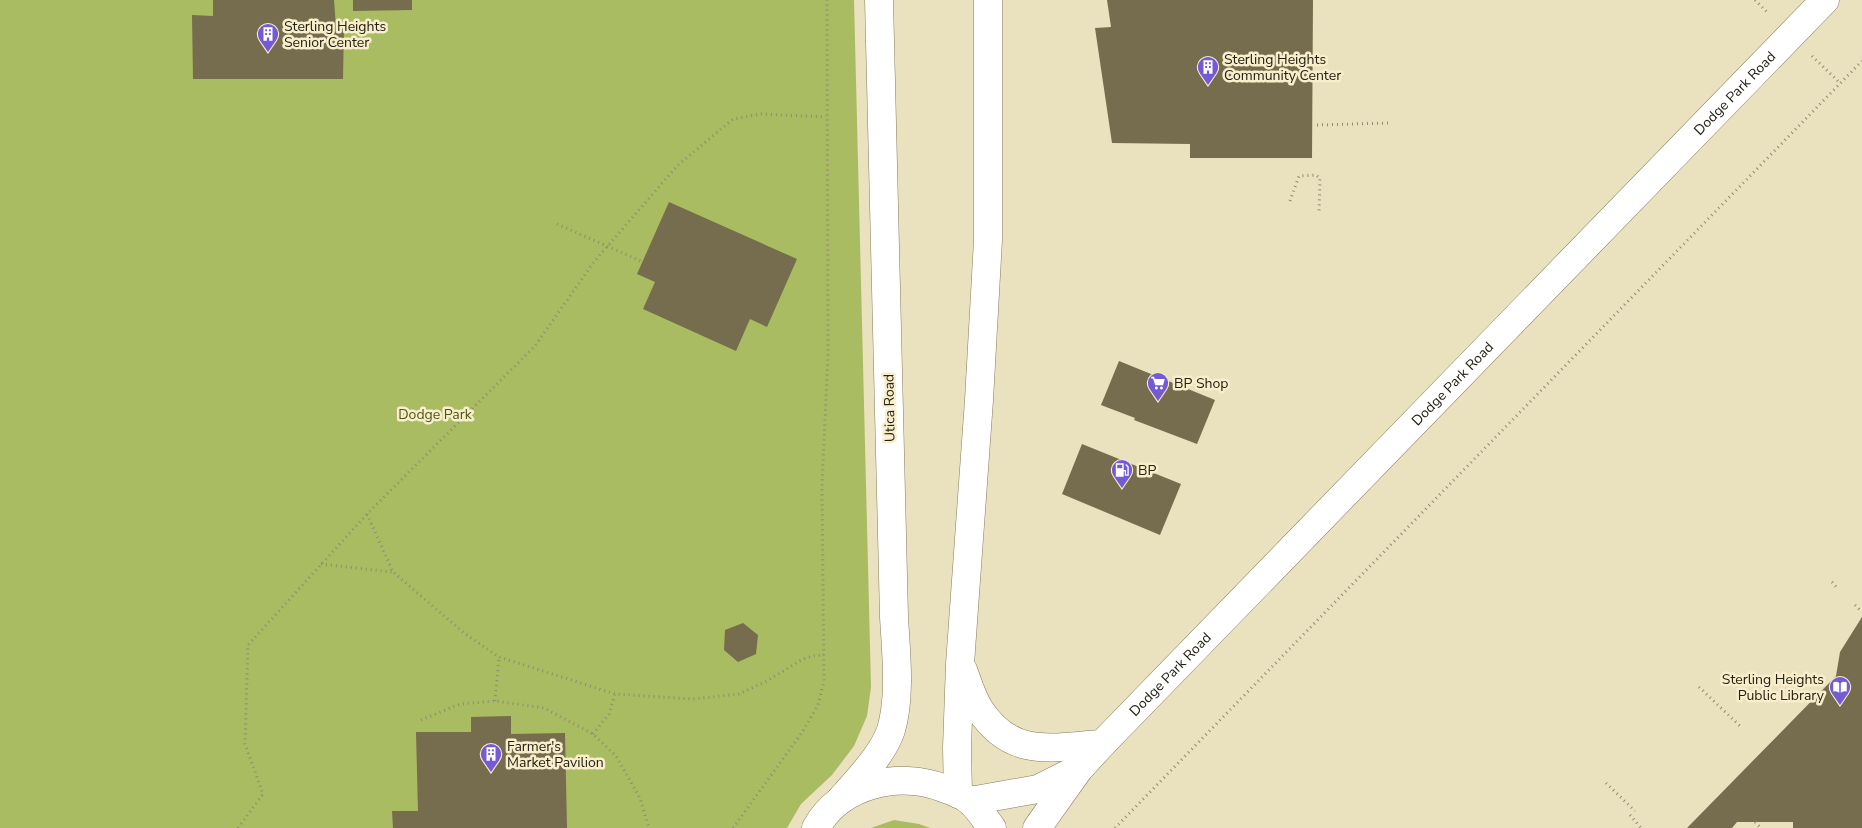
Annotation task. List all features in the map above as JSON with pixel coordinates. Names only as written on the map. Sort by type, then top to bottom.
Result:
[{"type":"street","name":"Utica Road","points":[[816,828],[820,821],[870,767],[891,730],[897,678],[879,0]]},
{"type":"street","points":[[964,797],[956,748],[988,240],[988,0]]},
{"type":"street","name":"Dodge Park Road","points":[[1037,828],[1079,768],[1825,0]]},
{"type":"street","points":[[960,664],[979,709],[999,733],[1020,744],[1039,747],[1102,744]]},
{"type":"street","name":"Dodge Park Road","points":[[964,797],[1038,789],[1079,768]]},
{"type":"street","points":[[841,799],[868,785],[897,779],[927,782],[964,797],[992,828]]},
{"type":"path","points":[[733,828],[803,731],[818,705],[824,682],[822,486],[828,354],[826,117],[829,48],[828,0]]},
{"type":"path","points":[[1755,0],[1769,14]]},
{"type":"path","points":[[1810,54],[1840,84]]},
{"type":"path","points":[[1115,828],[1862,61]]},
{"type":"path","points":[[238,828],[263,794],[245,744],[248,645],[367,514],[536,346],[593,263],[677,166],[732,118],[761,114],[826,117]]},
{"type":"path","points":[[1317,125],[1388,123]]},
{"type":"path","points":[[1290,202],[1299,176],[1316,175],[1320,178],[1322,184],[1319,214]]},
{"type":"path","points":[[557,224],[643,262]]},
{"type":"path","points":[[367,514],[392,572],[464,633],[499,656],[616,694],[693,700],[739,694],[767,681],[801,660],[812,656],[824,655]]},
{"type":"path","points":[[321,564],[392,572]]},
{"type":"path","points":[[1832,582],[1838,589]]},
{"type":"path","points":[[1855,605],[1862,612]]},
{"type":"path","points":[[495,701],[499,656]]},
{"type":"path","points":[[1699,688],[1740,726]]},
{"type":"path","points":[[594,734],[609,714],[616,694]]},
{"type":"path","points":[[421,720],[460,704],[495,701],[544,708],[594,734],[616,756],[640,798],[649,828]]},
{"type":"path","points":[[1606,783],[1634,811]]},
{"type":"path","points":[[1630,815],[1641,828]]},
{"type":"path","points":[[1755,822],[1761,828]]},
{"type":"green space","name":"Dodge Park","points":[[0,0],[854,0],[871,687],[867,716],[854,746],[832,775],[801,804],[787,828],[0,828]]},
{"type":"green space","points":[[894,820],[919,824],[930,828],[871,828]]},
{"type":"building","name":"Sterling Heights Senior Center","points":[[213,0],[334,0],[336,27],[344,27],[343,79],[193,79],[192,15],[213,16]]},
{"type":"building","points":[[353,0],[412,0],[412,10],[353,11]]},
{"type":"building","name":"Sterling Heights Community Center","points":[[1107,0],[1313,0],[1312,158],[1190,158],[1190,144],[1112,143],[1095,28],[1111,27]]},
{"type":"building","points":[[669,202],[797,259],[767,327],[750,319],[736,351],[643,309],[655,282],[637,274]]},
{"type":"building","name":"BP Shop","points":[[1119,361],[1215,400],[1197,444],[1101,405]]},
{"type":"building","points":[[1082,444],[1181,484],[1160,535],[1062,494]]},
{"type":"building","points":[[1862,617],[1862,828],[1793,828],[1793,822],[1737,822],[1732,828],[1687,828],[1836,676],[1840,652]]},
{"type":"building","points":[[743,623],[758,635],[756,654],[738,662],[724,650],[725,630]]},
{"type":"building","name":"Farmer's Market Pavilion","points":[[511,716],[511,734],[565,733],[567,828],[393,828],[392,811],[418,811],[416,732],[471,732],[471,717]]},
{"type":"place","name":"Sterling Heights Senior Center","points":[[268,53]]},
{"type":"place","name":"Sterling Heights Community Center","points":[[1208,86]]},
{"type":"place","name":"BP Shop","points":[[1158,402]]},
{"type":"place","name":"BP","points":[[1122,489]]},
{"type":"place","name":"Sterling Heights Public Library","points":[[1840,706]]},
{"type":"place","name":"Farmer's Market Pavilion","points":[[491,773]]}]
